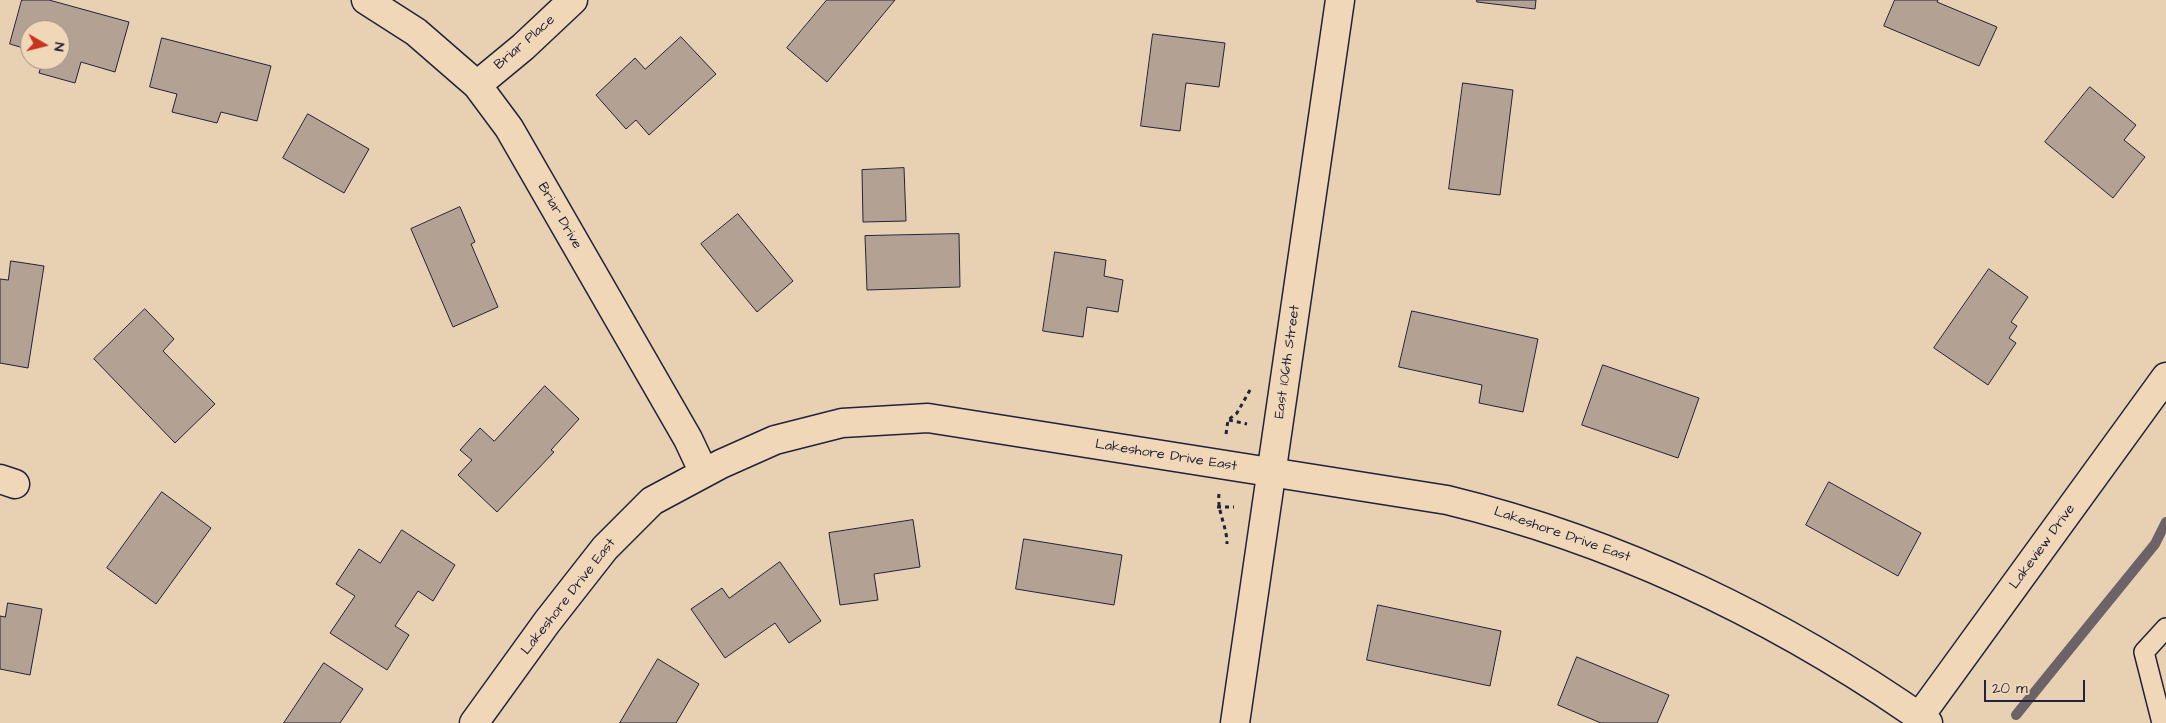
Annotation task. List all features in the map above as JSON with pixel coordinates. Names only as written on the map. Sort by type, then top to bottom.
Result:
[{"type":"street","name":"Briar Drive","points":[[366,0],[416,32],[476,85],[509,128],[688,439],[704,473]]},
{"type":"street","name":"Briar Place","points":[[476,85],[523,47],[573,0]]},
{"type":"street","name":"East 106th Street","points":[[1235,723],[1340,0]]},
{"type":"street","name":"Lakeview Drive","points":[[1924,720],[2166,377]]},
{"type":"street","name":"Lakeshore Drive East","points":[[474,723],[547,622],[605,548],[652,501],[704,473],[775,440],[842,423],[928,418],[1447,500],[1504,514],[1610,550],[1692,586],[1798,641],[1924,720]]},
{"type":"lane","points":[[2162,723],[2144,652],[2166,628]]},
{"type":"building","points":[[22,0],[49,0],[129,22],[115,72],[81,62],[75,83],[39,73],[40,70],[70,70],[70,20],[20,20],[20,47],[10,44]]},
{"type":"building","points":[[827,0],[895,0],[827,82],[787,48]]},
{"type":"building","points":[[1477,0],[1536,0],[1535,9],[1477,2]]},
{"type":"building","points":[[1895,0],[1938,0],[1937,2],[1997,27],[1979,66],[1884,26]]},
{"type":"building","points":[[1153,34],[1225,43],[1219,87],[1186,83],[1180,131],[1141,126]]},
{"type":"building","points":[[681,37],[716,74],[649,135],[636,120],[626,129],[596,95],[635,58],[645,69]]},
{"type":"building","points":[[162,38],[271,66],[257,121],[221,112],[217,123],[172,112],[177,94],[150,87]]},
{"type":"building","points":[[1463,83],[1513,90],[1500,195],[1449,189]]},
{"type":"building","points":[[2090,87],[2136,125],[2124,140],[2145,157],[2113,198],[2045,142]]},
{"type":"building","points":[[308,114],[369,149],[344,193],[283,158]]},
{"type":"building","points":[[904,168],[906,221],[863,222],[862,170]]},
{"type":"building","points":[[460,207],[475,242],[471,244],[498,307],[453,327],[411,229]]},
{"type":"building","points":[[738,214],[793,281],[757,312],[701,244]]},
{"type":"building","points":[[959,234],[960,287],[867,290],[865,236]]},
{"type":"building","points":[[1055,252],[1106,260],[1104,276],[1123,280],[1118,312],[1087,307],[1083,337],[1043,331]]},
{"type":"building","points":[[11,261],[44,266],[28,368],[0,363],[0,279],[8,280]]},
{"type":"building","points":[[1989,269],[2028,297],[2011,322],[2017,326],[2009,338],[2016,343],[1988,385],[1934,348]]},
{"type":"building","points":[[145,309],[174,339],[163,351],[215,404],[175,443],[94,359]]},
{"type":"building","points":[[1412,311],[1538,339],[1523,412],[1479,403],[1482,385],[1399,367]]},
{"type":"building","points":[[1603,365],[1699,398],[1678,458],[1582,425]]},
{"type":"building","points":[[545,386],[579,419],[551,450],[554,452],[497,512],[458,475],[472,460],[460,450],[480,428],[494,441]]},
{"type":"building","points":[[1829,482],[1921,533],[1898,576],[1806,525]]},
{"type":"building","points":[[162,492],[211,528],[156,604],[107,568]]},
{"type":"building","points":[[913,520],[920,567],[874,574],[878,600],[840,605],[829,533]]},
{"type":"building","points":[[402,530],[455,565],[433,601],[418,591],[395,626],[409,635],[387,670],[330,633],[355,596],[336,584],[359,549],[380,563]]},
{"type":"building","points":[[1024,539],[1122,555],[1114,605],[1016,589]]},
{"type":"building","points":[[780,562],[821,621],[789,643],[775,623],[725,658],[691,609],[722,588],[729,598]]},
{"type":"building","points":[[8,603],[42,609],[30,675],[0,669],[0,616],[5,617]]},
{"type":"building","points":[[1378,605],[1501,631],[1490,686],[1367,660]]},
{"type":"building","points":[[1577,657],[1669,695],[1657,723],[1601,723],[1558,705]]},
{"type":"building","points":[[658,659],[699,684],[676,723],[620,723]]},
{"type":"building","points":[[324,663],[363,689],[340,723],[284,723]]},
{"type":"waterway","points":[[2016,715],[2155,544],[2166,522]]}]
